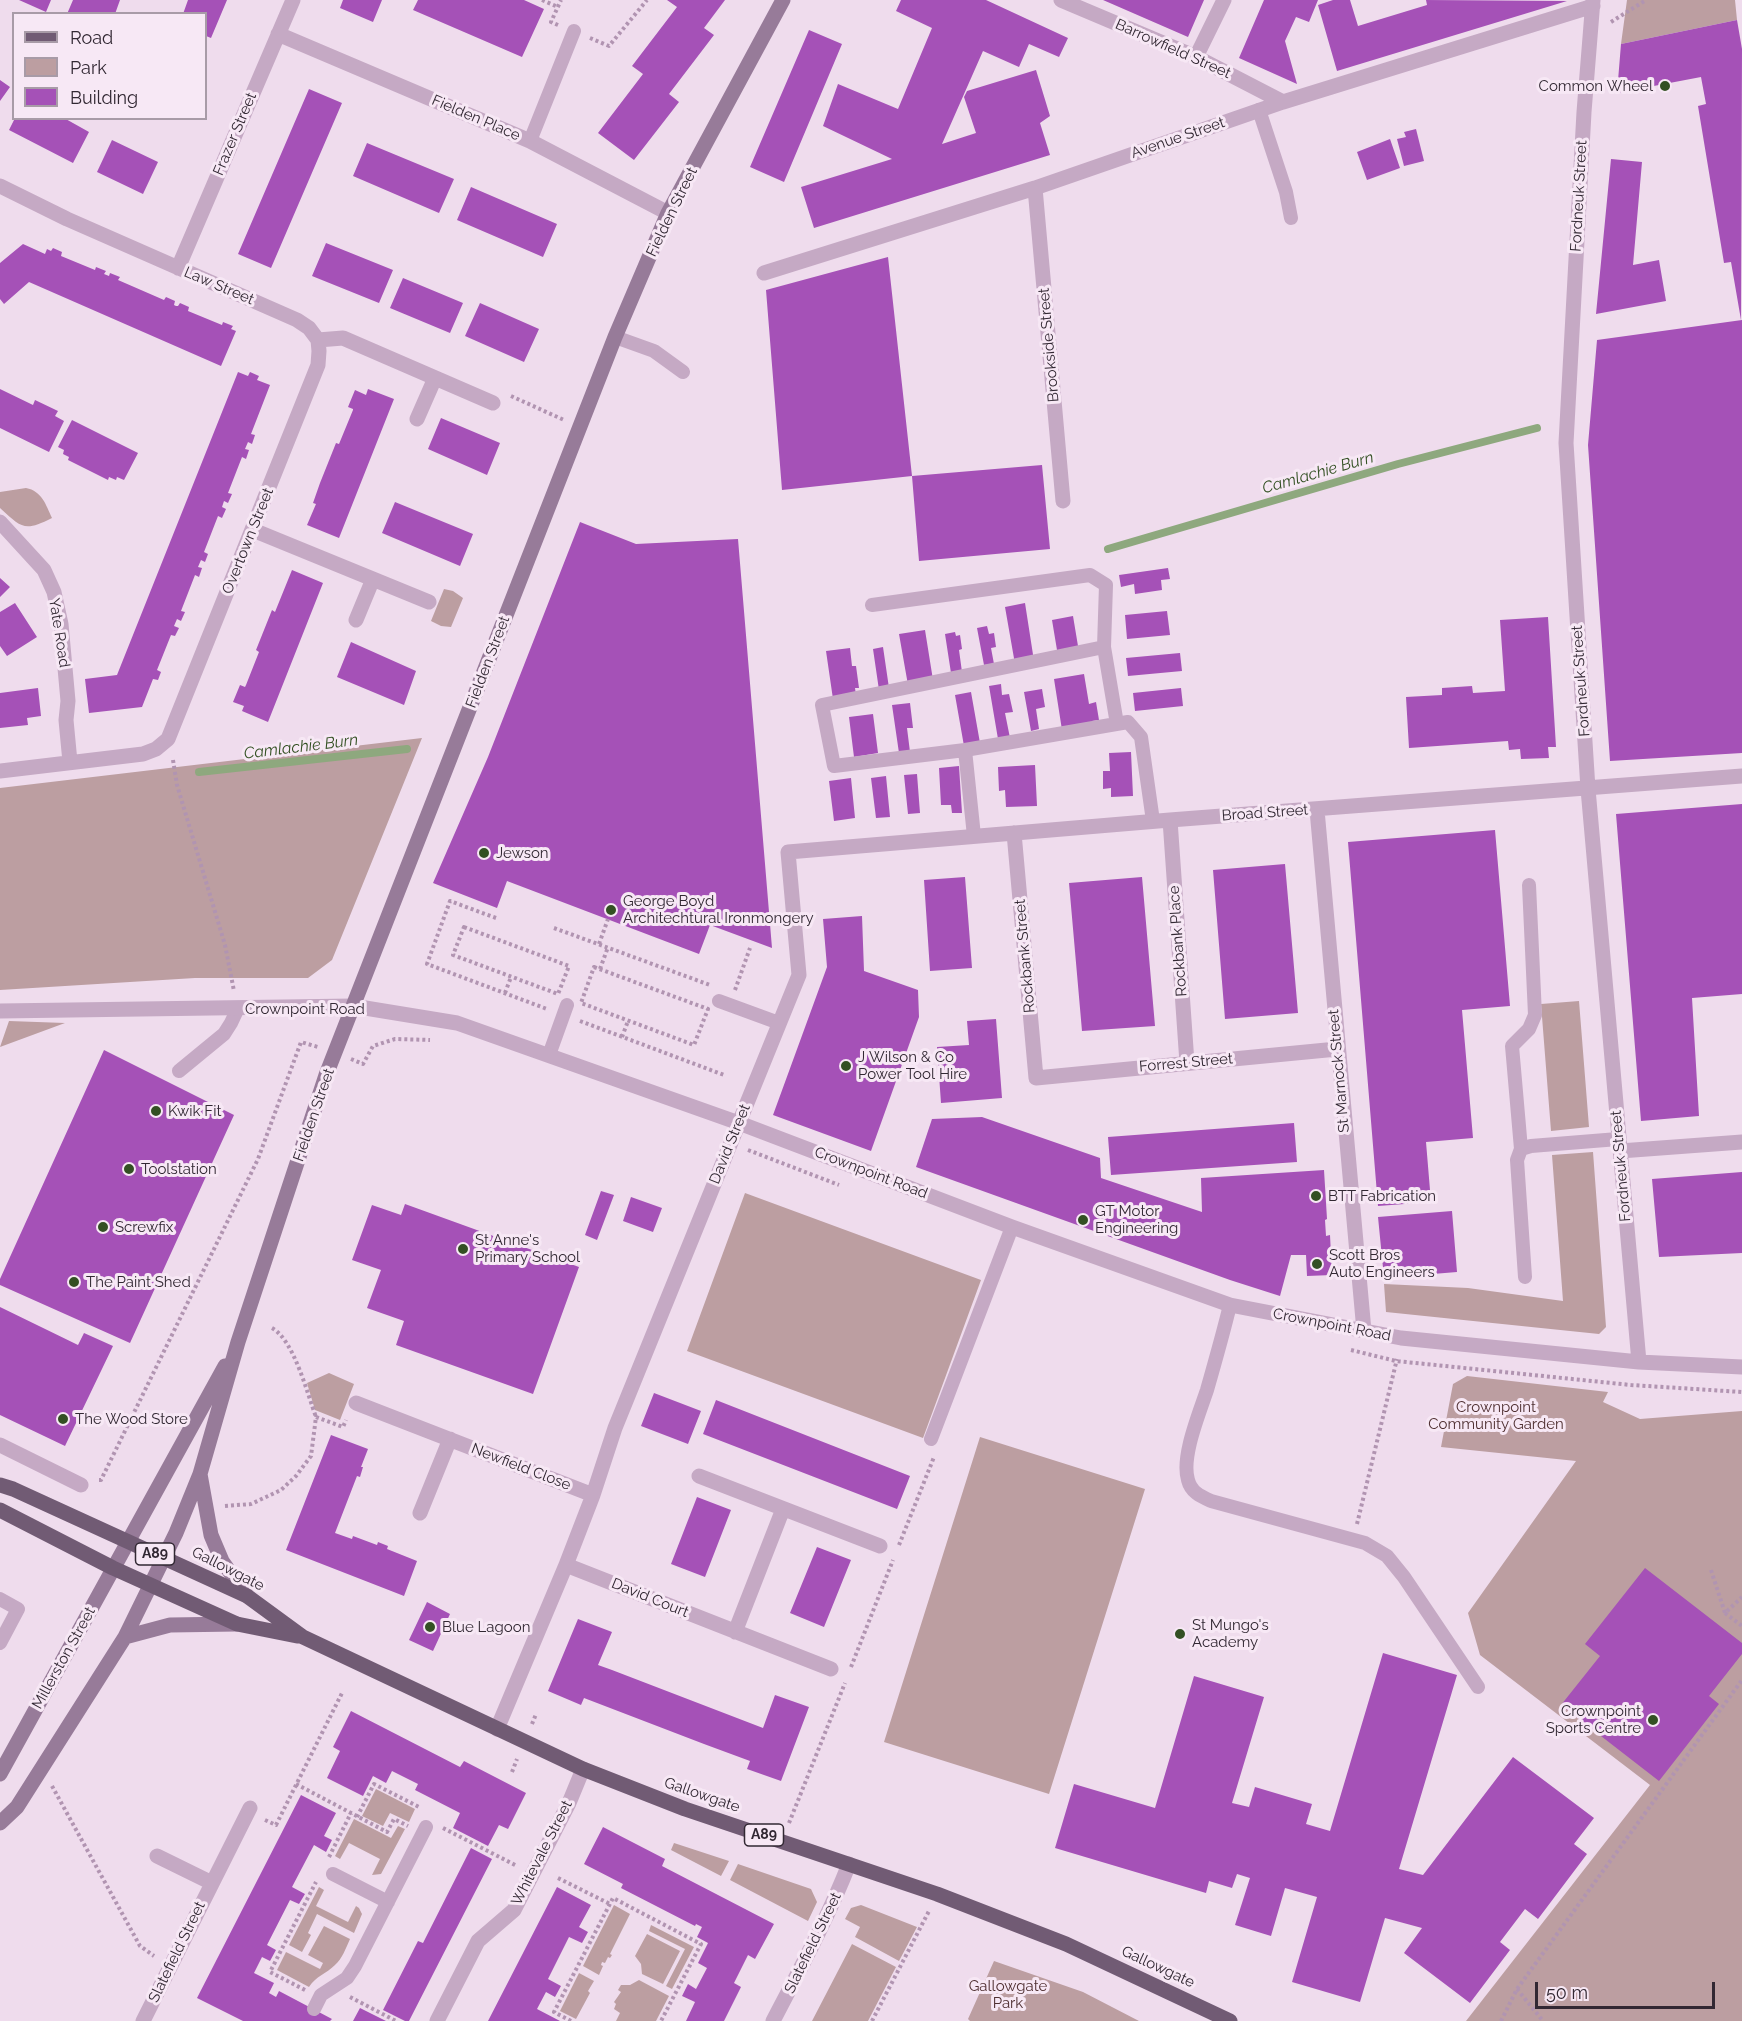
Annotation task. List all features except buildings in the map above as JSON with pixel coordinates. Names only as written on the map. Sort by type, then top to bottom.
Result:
[{"type":"main road","name":"Fielden Street","points":[[151,1586],[200,1474],[238,1342],[353,1006],[615,337],[668,213],[783,0]]},
{"type":"main road","name":"Fielden Street","points":[[128,1541],[238,1342]]},
{"type":"main road","name":"Fielden Street","points":[[200,1474],[211,1534],[222,1561],[247,1596]]},
{"type":"main road","name":"Gallowgate","points":[[0,1485],[247,1596],[303,1637],[583,1769],[686,1809],[937,1894],[1066,1944],[1230,2021]]},
{"type":"main road","name":"Gallowgate","points":[[0,1510],[113,1568],[237,1624],[303,1637]]},
{"type":"main road","name":"Millerston Street","points":[[0,1774],[128,1541]]},
{"type":"main road","points":[[0,1823],[17,1807],[125,1637],[151,1586]]},
{"type":"main road","points":[[125,1637],[170,1625],[237,1624]]},
{"type":"street","name":"Frazer Street","points":[[178,268],[293,0]]},
{"type":"street","name":"Barrowfield Street","points":[[1061,0],[1196,57],[1283,102]]},
{"type":"street","points":[[1196,57],[1224,0]]},
{"type":"street","name":"Fordneuk Street","points":[[1593,3],[1584,112],[1566,443],[1588,789],[1639,1362]]},
{"type":"street","name":"Avenue Street","points":[[764,273],[1035,188],[1283,102],[1593,3]]},
{"type":"street","name":"Fielden Place","points":[[278,34],[530,141],[668,213]]},
{"type":"street","name":"Law Street","points":[[1,188],[297,320],[309,328],[318,340]]},
{"type":"street","name":"Brookside Street","points":[[1035,188],[1064,501]]},
{"type":"street","points":[[318,340],[343,338],[493,403]]},
{"type":"street","name":"Overtown Street","points":[[168,739],[318,364],[318,340]]},
{"type":"street","points":[[417,419],[435,378]]},
{"type":"street","name":"Yate Road","points":[[0,522],[44,570],[54,592],[62,635],[68,701],[66,720],[70,762]]},
{"type":"street","points":[[253,530],[429,602]]},
{"type":"street","points":[[356,621],[373,579]]},
{"type":"street","points":[[0,771],[143,754],[156,749],[168,739]]},
{"type":"street","name":"Broad Street","points":[[788,852],[1153,821],[1742,776]]},
{"type":"street","name":"St Marnock Street","points":[[1317,810],[1364,1331]]},
{"type":"street","name":"Rockbank Place","points":[[1170,820],[1187,1063]]},
{"type":"street","name":"Rockbank Street","points":[[1014,834],[1036,1078]]},
{"type":"street","name":"David Street","points":[[593,1495],[604,1455],[799,975],[788,852]]},
{"type":"street","name":"Crownpoint Road","points":[[0,1011],[353,1006],[458,1023],[739,1123],[1012,1227],[1230,1305],[1401,1338],[1639,1362],[1742,1367]]},
{"type":"street","name":"Forrest Street","points":[[1036,1078],[1337,1049]]},
{"type":"street","points":[[1619,1145],[1742,1142]]},
{"type":"street","name":"Newfield Close","points":[[356,1403],[593,1495]]},
{"type":"street","points":[[420,1513],[450,1439]]},
{"type":"street","points":[[0,1445],[81,1485]]},
{"type":"street","points":[[699,1476],[880,1546]]},
{"type":"street","points":[[496,1729],[566,1565],[593,1495]]},
{"type":"street","points":[[735,1632],[783,1509]]},
{"type":"street","name":"David Court","points":[[566,1565],[831,1669]]},
{"type":"street","name":"Whitevale Street","points":[[437,2021],[477,1941],[514,1910],[569,1803],[583,1769]]},
{"type":"street","name":"Slatefield Street","points":[[143,2021],[250,1808]]},
{"type":"street","name":"Slatefield Street","points":[[157,1856],[212,1883]]},
{"type":"street","name":"Slatefield Street","points":[[773,2021],[824,1923],[849,1864]]},
{"type":"lane","points":[[530,141],[574,31]]},
{"type":"lane","points":[[1259,110],[1286,192],[1291,218]]},
{"type":"lane","points":[[615,337],[654,351],[683,372]]},
{"type":"lane","points":[[872,604],[1090,575],[1106,585],[1104,647],[1117,724]]},
{"type":"lane","points":[[1104,647],[822,705],[834,766],[965,750],[1128,722],[1141,737],[1153,821]]},
{"type":"lane","points":[[965,750],[974,836]]},
{"type":"lane","points":[[1526,1277],[1517,1160],[1521,1149],[1512,1046],[1528,1029],[1535,1015],[1529,885]]},
{"type":"lane","points":[[719,1001],[779,1023]]},
{"type":"lane","points":[[549,1055],[567,1005]]},
{"type":"lane","points":[[179,1071],[224,1034],[238,1008]]},
{"type":"lane","points":[[1521,1149],[1531,1146],[1619,1145]]},
{"type":"lane","points":[[931,1439],[1012,1227]]},
{"type":"lane","points":[[1230,1305],[1192,1435],[1186,1470],[1188,1482],[1195,1493],[1210,1501],[1365,1543],[1387,1556],[1404,1577],[1478,1687]]},
{"type":"lane","points":[[0,1599],[18,1609],[0,1643]]},
{"type":"lane","points":[[314,2009],[321,1995],[347,1978],[355,1966],[426,1827]]},
{"type":"lane","points":[[333,1874],[388,1902]]},
{"type":"path","points":[[542,0],[558,7]]},
{"type":"path","points":[[609,46],[647,0]]},
{"type":"path","points":[[1590,34],[1646,0]]},
{"type":"path","points":[[493,403],[504,394],[581,427]]},
{"type":"path","points":[[168,739],[177,785],[225,945],[238,1008]]},
{"type":"path","points":[[496,918],[450,901],[427,964],[551,1010]]},
{"type":"path","points":[[599,944],[608,919]]},
{"type":"path","points":[[464,927],[569,966],[558,994],[511,977],[453,956],[464,927]]},
{"type":"path","points":[[554,928],[713,986]]},
{"type":"path","points":[[600,969],[608,947]]},
{"type":"path","points":[[734,993],[750,948]]},
{"type":"path","points":[[594,967],[600,969],[708,1009],[694,1045],[581,1003],[594,967]]},
{"type":"path","points":[[505,993],[511,977]]},
{"type":"path","points":[[577,1020],[723,1075]]},
{"type":"path","points":[[622,1037],[628,1021]]},
{"type":"path","points":[[81,1485],[101,1480],[258,1159],[301,1042],[336,1052]]},
{"type":"path","points":[[225,1506],[251,1504],[281,1490],[296,1476],[311,1456],[316,1417],[297,1362],[279,1332],[272,1328]]},
{"type":"path","points":[[1353,1540],[1401,1338]]},
{"type":"path","points":[[316,1417],[343,1427],[356,1403]]},
{"type":"path","points":[[782,1841],[936,1452],[931,1439]]},
{"type":"path","points":[[1711,1570],[1725,1613],[1742,1626]]},
{"type":"path","points":[[1725,1613],[1742,1598]]},
{"type":"path","points":[[1501,2021],[1517,1989],[1742,1680]]},
{"type":"path","points":[[250,1808],[260,1817],[276,1825],[343,1691]]},
{"type":"path","points":[[296,1784],[387,1832],[394,1819],[411,1827],[426,1827]]},
{"type":"path","points":[[357,1817],[374,1784],[420,1808]]},
{"type":"path","points":[[51,1786],[140,1946],[159,1960]]},
{"type":"path","points":[[329,1857],[351,1813]]},
{"type":"path","points":[[442,1827],[520,1867]]},
{"type":"path","points":[[558,1878],[610,1904]]},
{"type":"path","points":[[309,1992],[270,1972],[316,1882]]},
{"type":"path","points":[[872,2021],[937,1894]]},
{"type":"path","points":[[571,2021],[554,2012],[613,1898],[701,1944],[661,2021]]},
{"type":"path","points":[[1517,1989],[1542,2021]]},
{"type":"path","points":[[344,1994],[396,2021]]},
{"type":"green space","points":[[1627,0],[1735,0],[1737,20],[1621,44]]},
{"type":"green space","points":[[26,488],[40,495],[52,518],[35,525],[24,526],[0,508],[0,492]]},
{"type":"green space","points":[[444,589],[453,591],[463,598],[451,627],[441,626],[431,621]]},
{"type":"green space","points":[[422,738],[332,960],[308,978],[195,978],[0,990],[0,788]]},
{"type":"green space","points":[[1579,1001],[1589,1127],[1551,1131],[1541,1004]]},
{"type":"green space","points":[[9,1021],[65,1023],[0,1047]]},
{"type":"green space","points":[[1593,1152],[1606,1327],[1599,1334],[1386,1312],[1384,1284],[1468,1288],[1563,1301],[1552,1155]]},
{"type":"green space","points":[[745,1193],[981,1280],[923,1438],[687,1351]]},
{"type":"green space","points":[[329,1373],[354,1384],[340,1420],[315,1410],[307,1383]]},
{"type":"green space","name":"Crownpoint Sports Centre","points":[[1467,1376],[1608,1392],[1603,1402],[1640,1419],[1742,1411],[1742,2021],[1466,2021],[1650,1785],[1480,1655],[1468,1613],[1576,1461],[1441,1447],[1453,1384]]},
{"type":"green space","points":[[980,1437],[1145,1489],[1049,1794],[884,1742]]},
{"type":"green space","points":[[376,1789],[415,1809],[409,1822],[390,1813],[383,1826],[362,1816]]},
{"type":"green space","points":[[354,1819],[391,1838],[398,1826],[405,1829],[381,1874],[372,1875],[380,1859],[349,1843],[340,1859],[335,1856]]},
{"type":"green space","points":[[674,1843],[729,1861],[721,1876],[671,1850]]},
{"type":"green space","points":[[738,1864],[811,1889],[817,1902],[808,1921],[730,1880]]},
{"type":"green space","points":[[319,1887],[324,1890],[316,1906],[348,1922],[356,1906],[362,1914],[354,1933],[317,1914],[308,1933],[311,1935],[302,1952],[289,1945]]},
{"type":"green space","points":[[614,1905],[630,1914],[610,1954],[612,1955],[605,1963],[602,1962],[603,1966],[599,1975],[583,1966]]},
{"type":"green space","points":[[861,1905],[917,1927],[899,1961],[855,1937],[860,1927],[845,1919],[851,1908]]},
{"type":"green space","points":[[651,1925],[694,1947],[672,1989],[666,1986],[685,1949],[649,1931]]},
{"type":"green space","points":[[324,1926],[350,1939],[342,1957],[335,1965],[309,1987],[277,1970],[286,1952],[320,1969],[323,1963],[308,1955]]},
{"type":"green space","points":[[647,1934],[680,1951],[663,1984],[642,1974],[641,1964],[635,1956]]},
{"type":"green space","points":[[852,1944],[896,1967],[868,2021],[812,2021]]},
{"type":"green space","name":"Gallowgate Park","points":[[994,1961],[1083,1992],[1139,2021],[970,2021],[968,2019]]},
{"type":"green space","points":[[579,1973],[594,1981],[576,2019],[560,2011]]},
{"type":"green space","points":[[639,1980],[669,1996],[656,2021],[616,2021],[620,2013],[614,2009],[616,2004],[614,2002],[621,1992],[618,1990],[621,1985],[630,1985]]},
{"type":"waterway","name":"Camlachie Burn","points":[[1108,549],[1398,464],[1537,428]]},
{"type":"waterway","name":"Camlachie Burn","points":[[199,772],[407,749]]},
{"type":"place","name":"Common Wheel","points":[[1665,86]]},
{"type":"place","name":"Jewson","points":[[484,853]]},
{"type":"place","name":"George Boyd Architechtural Ironmongery","points":[[611,910]]},
{"type":"place","name":"J Wilson & Co Power Tool Hire","points":[[846,1066]]},
{"type":"place","name":"Kwik Fit","points":[[156,1111]]},
{"type":"place","name":"Toolstation","points":[[129,1169]]},
{"type":"place","name":"BTT Fabrication","points":[[1316,1196]]},
{"type":"place","name":"GT Motor Engineering","points":[[1083,1220]]},
{"type":"place","name":"Screwfix","points":[[103,1227]]},
{"type":"place","name":"St Anne's Primary School","points":[[463,1249]]},
{"type":"place","name":"Scott Bros Auto Engineers","points":[[1317,1264]]},
{"type":"place","name":"The Paint Shed","points":[[74,1282]]},
{"type":"place","name":"The Wood Store","points":[[63,1419]]},
{"type":"place","name":"Blue Lagoon","points":[[430,1627]]},
{"type":"place","name":"St Mungo's Academy","points":[[1180,1634]]},
{"type":"place","name":"Crownpoint Sports Centre","points":[[1653,1720]]},
{"type":"park label","name":"Crownpoint Community Garden","points":[[1496,1416]]}]
